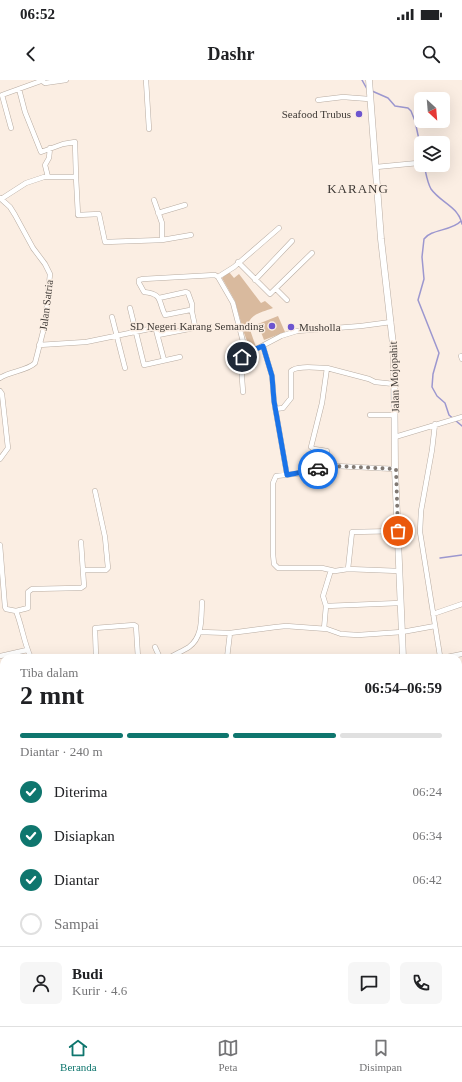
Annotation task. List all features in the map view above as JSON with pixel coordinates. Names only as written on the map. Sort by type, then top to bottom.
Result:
[{"type":"street","points":[[11,128],[2,95],[41,81],[44,83],[66,80]]},
{"type":"street","points":[[146,80],[149,129]]},
{"type":"street","name":"Jalan Mojopahit","points":[[369,80],[381,238],[394,353],[395,437],[403,654]]},
{"type":"street","points":[[19,89],[25,112],[41,152],[50,148],[75,142],[78,215],[99,214],[105,242],[162,240],[191,235]]},
{"type":"street","points":[[318,100],[343,97],[370,98]]},
{"type":"street","points":[[48,177],[45,165],[49,158],[50,148]]},
{"type":"street","points":[[376,167],[414,163]]},
{"type":"street","points":[[0,198],[26,183],[44,177],[76,176]]},
{"type":"street","name":"Jalan Satria","points":[[0,198],[10,207],[33,248],[45,264],[50,274],[45,324],[39,345],[37,360],[34,365],[10,372],[0,378]]},
{"type":"street","points":[[154,200],[162,223],[162,240]]},
{"type":"street","points":[[158,212],[185,205]]},
{"type":"street","points":[[218,277],[279,228]]},
{"type":"street","points":[[255,280],[292,241]]},
{"type":"street","points":[[238,262],[270,294],[312,253]]},
{"type":"street","points":[[192,311],[190,310],[166,315],[159,298],[154,293],[144,292],[139,280],[211,275],[218,277],[233,303],[246,353]]},
{"type":"street","points":[[276,289],[287,300]]},
{"type":"street","points":[[158,335],[194,328],[195,326],[192,304],[188,293],[186,292],[159,298]]},
{"type":"street","points":[[130,308],[144,365],[180,357]]},
{"type":"street","points":[[112,317],[125,368]]},
{"type":"street","points":[[243,392],[241,361],[243,356],[246,353],[281,336],[297,331],[391,322]]},
{"type":"street","points":[[39,345],[86,342],[154,328],[158,335],[164,360]]},
{"type":"street","points":[[263,346],[272,376],[275,409],[287,475]]},
{"type":"street","points":[[275,409],[283,408],[291,398],[291,371],[293,369],[327,368],[375,382],[394,384]]},
{"type":"street","points":[[327,368],[322,403],[312,447],[314,449],[326,451],[328,467]]},
{"type":"street","points":[[0,391],[2,394],[8,448],[0,459]]},
{"type":"street","points":[[370,415],[395,415]]},
{"type":"street","points":[[395,437],[450,419],[461,417]]},
{"type":"street","points":[[435,424],[421,511],[420,537],[425,556],[428,590],[441,654]]},
{"type":"street","points":[[396,469],[336,466],[304,473],[276,476],[273,483],[274,564],[278,568],[322,568],[335,571],[348,569],[399,571]]},
{"type":"street","points":[[83,570],[106,570],[108,568],[105,536],[95,491]]},
{"type":"street","points":[[348,569],[352,532],[398,531]]},
{"type":"street","points":[[0,545],[5,607],[6,609],[16,611],[28,608],[28,592],[32,589],[82,588],[84,583],[81,542]]},
{"type":"street","points":[[324,629],[326,606],[323,596],[331,570]]},
{"type":"street","points":[[176,654],[194,643],[198,638],[200,632],[202,602]]},
{"type":"street","points":[[326,606],[400,603]]},
{"type":"street","points":[[433,614],[462,604]]},
{"type":"street","points":[[16,611],[30,654]]},
{"type":"street","points":[[96,654],[96,628],[134,625],[136,626],[138,654]]},
{"type":"street","points":[[200,632],[230,633],[276,627],[324,629],[341,634],[358,635],[402,632],[435,626]]},
{"type":"street","points":[[227,654],[230,633]]},
{"type":"street","points":[[155,647],[158,654]]},
{"type":"street","points":[[9,654],[27,650]]},
{"type":"shaded area","points":[[229,272],[234,278],[239,274],[261,303],[265,301],[273,308],[258,313],[250,320],[248,324],[256,347],[250,349],[235,301],[222,278]]},
{"type":"shaded area","points":[[278,316],[285,332],[264,340],[258,324]]},
{"type":"waterway","points":[[362,80],[367,89]]},
{"type":"waterway","points":[[372,91],[388,98],[395,106],[408,108],[411,111],[415,121],[418,136]]},
{"type":"waterway","points":[[426,172],[431,189],[457,213],[462,224]]},
{"type":"waterway","points":[[461,221],[452,227],[431,233],[424,239],[422,257],[424,279],[418,300],[439,353],[433,374],[432,387],[437,396],[445,403],[449,415],[462,426]]},
{"type":"waterway","points":[[440,558],[462,555]]},
{"type":"way so far","points":[[318,469],[336,466],[396,469],[398,531]]},
{"type":"place","name":"Seafood Trubus","points":[[359,114]]},
{"type":"place","name":"SD Negeri Karang Semanding","points":[[272,326]]},
{"type":"place","name":"Musholla","points":[[291,327]]},
{"type":"district","name":"KARANG","points":[[358,188]]},
{"type":"route","points":[[242,357],[244,354],[263,346],[272,376],[274,401],[287,475],[304,473],[318,469]]}]
